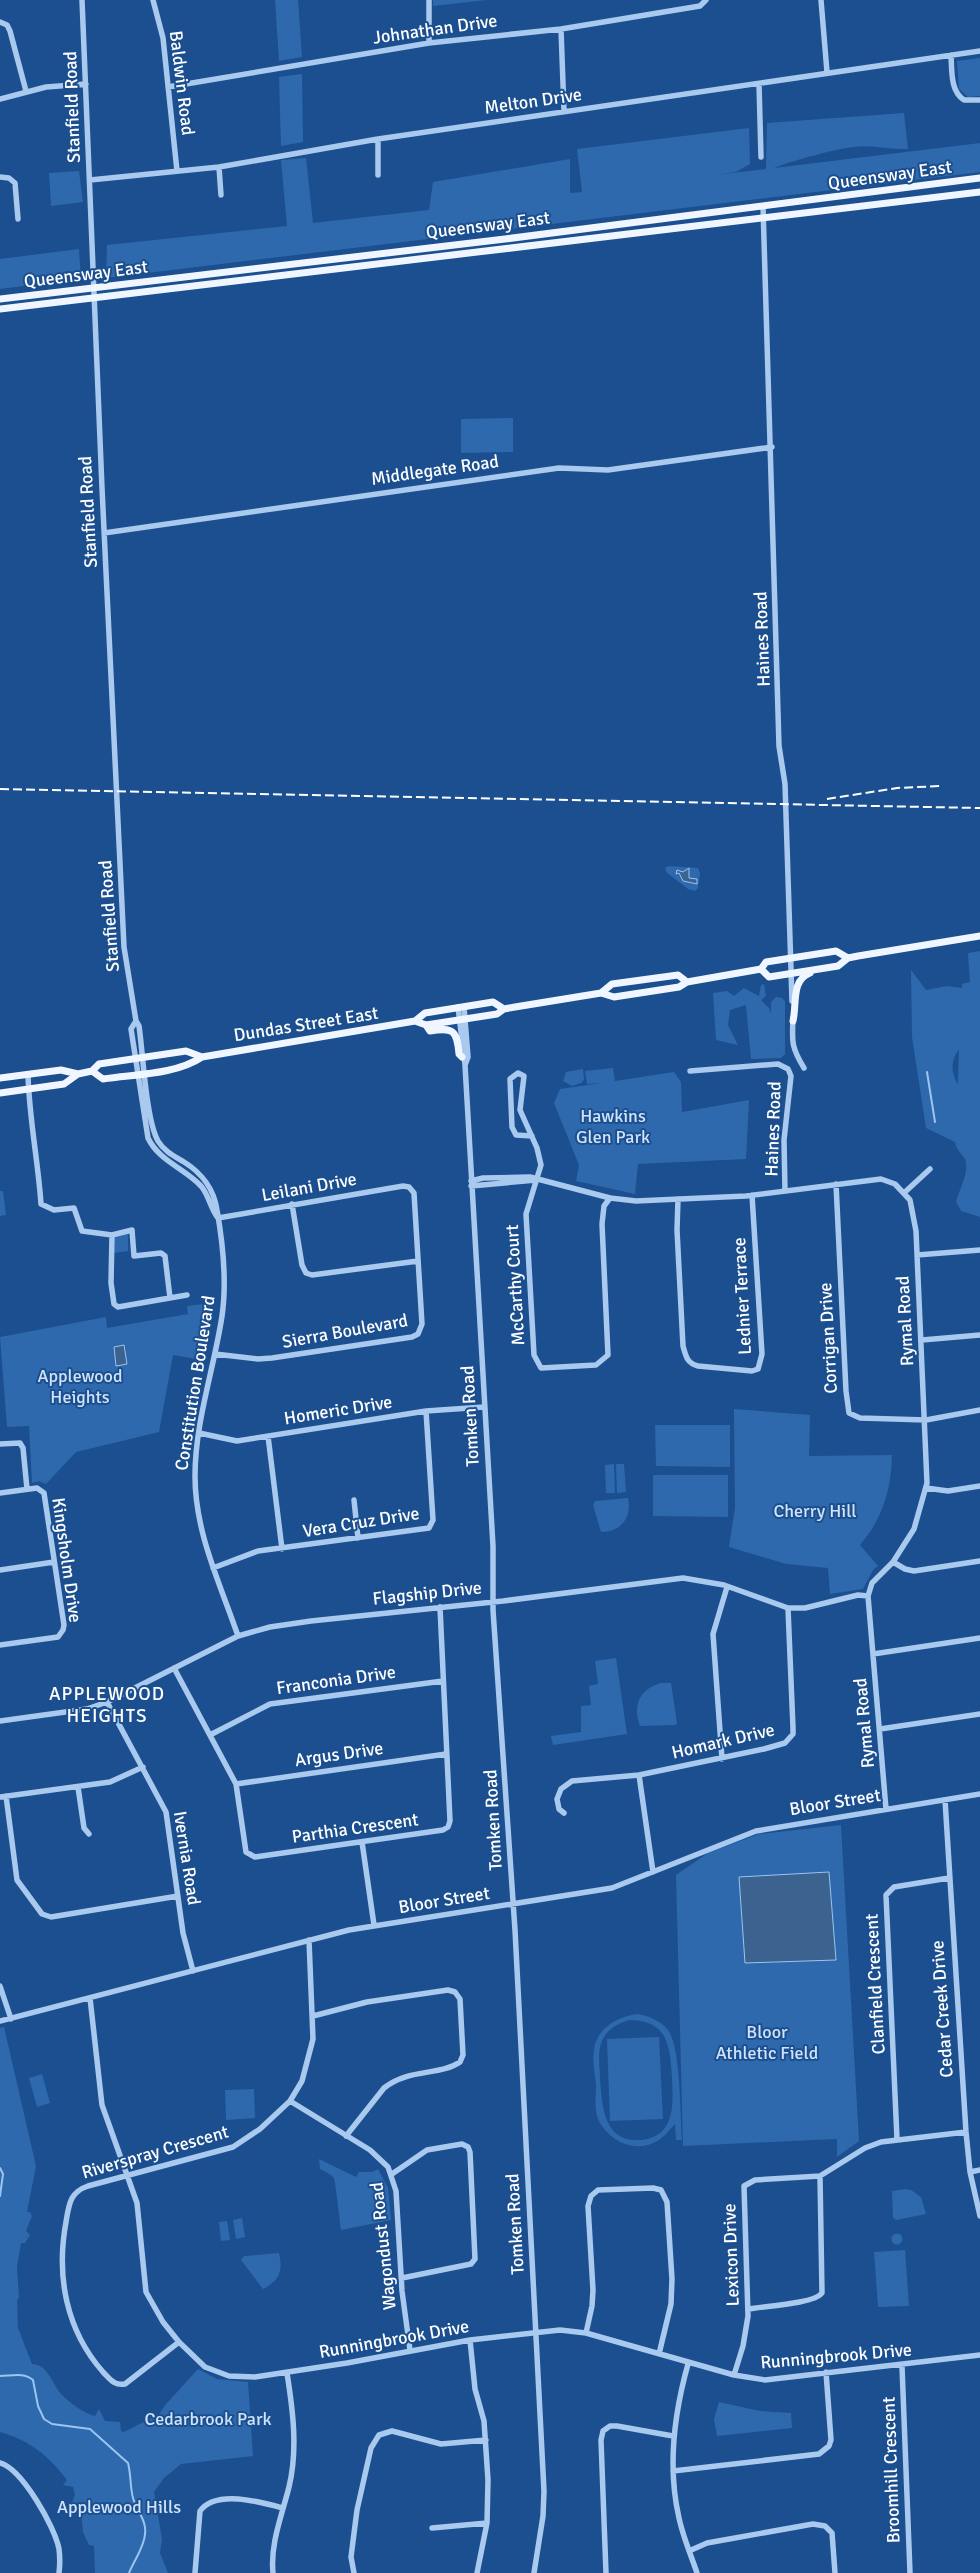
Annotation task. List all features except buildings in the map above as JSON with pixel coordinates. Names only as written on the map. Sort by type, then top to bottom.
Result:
[{"type":"main road","name":"Queensway East","points":[[0,299],[980,178]]},
{"type":"main road","name":"Queensway East","points":[[0,309],[980,192]]},
{"type":"main road","name":"Dundas Street East","points":[[761,969],[768,977],[822,969],[838,966],[848,958],[980,936]]},
{"type":"main road","name":"Dundas Street East","points":[[92,1071],[103,1079],[188,1066],[202,1056],[415,1021],[426,1025],[497,1014],[504,1009],[601,993],[614,997],[680,987],[687,982],[761,969],[766,962],[836,951],[848,958]]},
{"type":"main road","points":[[793,1021],[798,983],[804,975],[822,969]]},
{"type":"main road","name":"Dundas Street East","points":[[601,993],[612,984],[678,975],[687,982]]},
{"type":"main road","name":"Dundas Street East","points":[[415,1021],[425,1013],[493,1002],[504,1009]]},
{"type":"main road","points":[[426,1025],[430,1032],[446,1029],[455,1034],[459,1054],[462,1057]]},
{"type":"main road","name":"Dundas Street East","points":[[0,1093],[64,1084],[78,1074],[92,1071],[99,1064],[186,1051],[202,1056]]},
{"type":"main road","name":"Dundas Street East","points":[[0,1078],[60,1070],[78,1074]]},
{"type":"street","name":"Stanfield Road","points":[[82,0],[122,915],[128,980],[136,1021],[139,1026],[142,1073]]},
{"type":"street","name":"Baldwin Road","points":[[153,0],[163,38],[177,171]]},
{"type":"street","points":[[429,0],[429,43]]},
{"type":"street","points":[[821,0],[827,72]]},
{"type":"street","name":"Johnathan Drive","points":[[168,87],[429,43],[561,29],[695,7],[705,1]]},
{"type":"street","points":[[0,22],[10,31],[26,91]]},
{"type":"street","points":[[561,29],[564,112]]},
{"type":"street","name":"Melton Drive","points":[[90,180],[218,167],[378,140],[759,84],[827,72],[980,51]]},
{"type":"street","points":[[951,55],[954,85],[958,96],[964,100],[980,100]]},
{"type":"street","points":[[0,98],[46,87],[86,84]]},
{"type":"street","points":[[759,84],[761,157]]},
{"type":"street","points":[[378,140],[378,175]]},
{"type":"street","points":[[218,167],[221,195]]},
{"type":"street","points":[[0,177],[9,178],[15,183],[18,219]]},
{"type":"street","name":"Haines Road","points":[[763,206],[772,447],[779,746],[785,784],[791,958],[793,1021],[791,1037],[793,1048],[804,1068]]},
{"type":"street","name":"Middlegate Road","points":[[104,533],[554,469],[608,470],[772,447]]},
{"type":"street","name":"Tomken Road","points":[[461,1007],[468,1056],[465,1065]]},
{"type":"street","name":"Tomken Road","points":[[462,1019],[462,1057],[465,1065],[492,1546],[493,1602],[514,1904],[544,2491],[543,2516],[534,2573]]},
{"type":"street","name":"Haines Road","points":[[690,1071],[778,1064],[788,1069],[790,1076],[784,1151],[785,1191]]},
{"type":"street","name":"Constitution Boulevard","points":[[142,1073],[147,1135],[151,1145],[164,1159],[180,1168],[202,1188],[218,1218],[224,1285],[215,1354],[198,1434],[196,1498],[202,1533],[238,1636]]},
{"type":"street","points":[[532,1136],[516,1135],[512,1127],[510,1079],[518,1073],[524,1076],[525,1082],[519,1103],[520,1110],[532,1136],[541,1165],[536,1180]]},
{"type":"street","points":[[28,1074],[28,1089],[42,1204],[54,1210],[74,1208],[82,1231],[112,1235],[132,1230],[133,1252],[137,1257],[164,1254],[168,1267],[170,1298]]},
{"type":"street","points":[[471,1184],[536,1180],[610,1198],[636,1201],[752,1196],[881,1179],[895,1184],[905,1192],[930,1169]]},
{"type":"street","name":"McCarthy Court","points":[[536,1180],[526,1214],[534,1355],[541,1368],[596,1366],[608,1355],[602,1224],[604,1206],[610,1198]]},
{"type":"street","name":"Corrigan Drive","points":[[836,1184],[845,1371],[849,1413],[860,1418],[926,1420]]},
{"type":"street","name":"Leilani Drive","points":[[218,1218],[407,1186]]},
{"type":"street","name":"Sierra Boulevard","points":[[215,1354],[258,1359],[272,1358],[418,1334],[422,1324],[414,1194],[407,1186]]},
{"type":"street","name":"Rymal Road","points":[[886,1809],[868,1596],[872,1583],[893,1562],[914,1528],[926,1488],[926,1420],[914,1211],[905,1192]]},
{"type":"street","name":"Lednier Terrace","points":[[678,1199],[677,1230],[683,1346],[687,1359],[691,1364],[698,1366],[752,1371],[758,1369],[762,1354],[752,1196]]},
{"type":"street","points":[[292,1204],[302,1265],[306,1273],[312,1275],[418,1261]]},
{"type":"street","points":[[112,1235],[111,1283],[114,1304],[118,1307],[187,1295]]},
{"type":"street","points":[[917,1255],[980,1250]]},
{"type":"street","points":[[922,1340],[980,1336]]},
{"type":"street","name":"Homeric Drive","points":[[198,1434],[233,1441],[426,1411],[484,1407]]},
{"type":"street","points":[[926,1420],[980,1410]]},
{"type":"street","name":"Vera Cruz Drive","points":[[214,1568],[248,1554],[425,1529],[432,1524],[426,1411]]},
{"type":"street","points":[[268,1436],[282,1549]]},
{"type":"street","points":[[0,1444],[20,1443],[23,1448],[27,1489],[0,1493]]},
{"type":"street","points":[[926,1488],[948,1490],[980,1486]]},
{"type":"street","name":"Kingsholm Drive","points":[[0,1646],[50,1639],[61,1635],[64,1625],[44,1493],[40,1488],[27,1489]]},
{"type":"street","points":[[354,1500],[358,1538]]},
{"type":"street","points":[[893,1562],[905,1569],[914,1571],[980,1561]]},
{"type":"street","points":[[0,1570],[54,1562]]},
{"type":"street","name":"Flagship Drive","points":[[0,1721],[87,1708],[108,1702],[238,1636],[270,1627],[310,1621],[493,1602],[684,1578],[709,1581],[788,1608],[805,1608],[858,1595],[868,1596]]},
{"type":"street","points":[[722,1759],[713,1634],[727,1587]]},
{"type":"street","name":"Parthia Crescent","points":[[174,1668],[236,1784],[248,1855],[255,1857],[443,1830],[448,1827],[450,1821],[440,1607]]},
{"type":"street","name":"Homark Drive","points":[[564,1813],[559,1809],[558,1799],[565,1784],[572,1781],[639,1774],[722,1759],[785,1742],[793,1734],[788,1608]]},
{"type":"street","points":[[873,1654],[980,1638]]},
{"type":"street","name":"Franconia Drive","points":[[210,1734],[270,1704],[443,1681]]},
{"type":"street","name":"Ivernia Road","points":[[108,1702],[166,1812],[183,1933],[193,1971]]},
{"type":"street","points":[[880,1729],[980,1714]]},
{"type":"street","name":"Argus Drive","points":[[236,1784],[446,1754]]},
{"type":"street","points":[[143,1767],[110,1782],[3,1797],[17,1880],[42,1914],[51,1917],[178,1896]]},
{"type":"street","points":[[639,1774],[653,1872]]},
{"type":"street","points":[[78,1787],[84,1828],[89,1834]]},
{"type":"street","name":"Bloor Street","points":[[0,2022],[309,1940],[374,1926],[590,1893],[632,1881],[748,1833],[980,1794]]},
{"type":"street","name":"Cedar Creek Drive","points":[[945,1800],[966,2132],[970,2172],[980,2216]]},
{"type":"street","points":[[362,1842],[374,1926]]},
{"type":"street","name":"Clanfield Crescent","points":[[897,2139],[886,1895],[894,1887],[949,1878]]},
{"type":"street","name":"Riverspray Crescent","points":[[179,2342],[128,2382],[116,2384],[88,2352],[79,2336],[67,2303],[62,2258],[71,2198],[80,2189],[233,2147],[260,2129],[290,2101],[302,2081],[313,2039],[309,1940]]},
{"type":"street","points":[[0,1986],[11,2018]]},
{"type":"street","points":[[313,2016],[366,2002],[448,1990],[455,1992],[460,1999],[463,2055],[460,2062],[406,2076],[392,2082],[384,2088],[346,2136]]},
{"type":"street","name":"Runningbrook Drive","points":[[90,1998],[102,2105],[129,2176],[137,2204],[146,2292],[156,2313],[179,2342],[205,2366],[229,2376],[240,2378],[287,2373],[470,2340],[560,2330],[586,2333],[688,2364],[765,2380],[826,2372],[902,2366],[980,2355]]},
{"type":"street","name":"Wagondust Road","points":[[290,2101],[377,2155],[392,2174],[396,2191],[402,2278],[410,2350]]},
{"type":"street","name":"Lexicon Drive","points":[[734,2375],[745,2338],[748,2309],[744,2186],[756,2180],[820,2176],[865,2148],[881,2142],[966,2132]]},
{"type":"street","points":[[392,2174],[414,2158],[433,2148],[462,2144],[470,2152],[475,2259],[471,2264],[402,2278]]},
{"type":"street","points":[[970,2172],[980,2170]]},
{"type":"street","points":[[748,2309],[808,2300],[819,2297],[822,2293],[820,2176]]},
{"type":"street","points":[[586,2333],[592,2298],[588,2206],[591,2196],[598,2190],[653,2188],[661,2190],[666,2195],[672,2279],[671,2304],[659,2354]]},
{"type":"street","points":[[470,2340],[475,2389],[481,2408],[486,2440],[487,2523],[477,2573]]},
{"type":"street","points":[[980,2355],[980,2362]]},
{"type":"street","points":[[688,2364],[677,2402],[673,2436],[673,2471],[679,2519],[697,2573]]},
{"type":"street","name":"Broomhill Crescent","points":[[902,2366],[910,2573]]},
{"type":"street","points":[[673,2471],[819,2454],[825,2451],[830,2440],[826,2372]]},
{"type":"street","points":[[272,2573],[274,2544],[289,2486],[293,2445],[292,2409],[287,2373]]},
{"type":"street","points":[[606,2573],[601,2440],[603,2431],[610,2426],[618,2426],[673,2436]]},
{"type":"street","points":[[354,2573],[351,2557],[357,2510],[371,2448],[379,2436],[392,2431],[441,2444],[486,2440]]},
{"type":"street","points":[[0,2463],[14,2471],[45,2515],[59,2548],[59,2573]]},
{"type":"street","points":[[195,2573],[200,2511],[204,2505],[218,2501],[252,2499],[283,2508]]},
{"type":"street","points":[[432,2528],[487,2523]]},
{"type":"street","points":[[689,2551],[707,2543],[813,2524],[825,2526],[832,2533],[835,2573]]},
{"type":"green space","points":[[275,0],[298,0],[302,57],[279,61]]},
{"type":"green space","points":[[433,0],[487,0],[433,6]]},
{"type":"green space","points":[[980,58],[980,96],[968,97],[959,89],[957,61]]},
{"type":"green space","points":[[302,74],[303,142],[281,146],[279,77]]},
{"type":"green space","points":[[904,113],[908,149],[867,146],[853,147],[835,150],[774,168],[980,143],[980,172],[106,278],[107,245],[287,226],[281,160],[306,158],[313,223],[429,210],[433,182],[570,159],[570,193],[582,192],[577,149],[749,128],[750,164],[736,172],[715,175],[766,169],[767,123]]},
{"type":"green space","points":[[79,171],[83,202],[51,206],[49,173]]},
{"type":"green space","points":[[79,249],[81,279],[0,289],[0,259]]},
{"type":"green space","points":[[513,418],[513,452],[461,453],[461,419]]},
{"type":"green space","points":[[668,866],[698,868],[700,873],[698,888],[695,891],[688,889],[666,872],[665,868]]},
{"type":"green space","points":[[980,951],[980,1217],[961,1211],[956,1202],[965,1175],[966,1164],[955,1142],[926,1128],[912,1037],[911,970],[926,990],[947,986],[962,988],[962,984],[970,982],[968,953]],"holes":[[[959,1049],[958,1085],[952,1067]]]},
{"type":"green space","points":[[764,984],[766,996],[761,1000],[769,1008],[771,1014],[771,1002],[776,997],[782,998],[785,1001],[785,1054],[781,1058],[751,1059],[746,1005],[730,1010],[728,1025],[738,1045],[716,1040],[713,993],[727,991],[734,996],[744,988],[759,996],[761,985]]},
{"type":"green space","name":"Hawkins Glen Park","points":[[613,1068],[615,1081],[674,1072],[681,1082],[682,1112],[749,1100],[746,1159],[638,1164],[635,1194],[576,1181],[579,1165],[554,1103],[560,1089],[601,1083],[587,1084],[585,1071]]},
{"type":"green space","points":[[583,1069],[584,1080],[581,1083],[572,1086],[563,1081],[566,1072]]},
{"type":"green space","points":[[0,1191],[3,1191],[6,1215],[0,1216]]},
{"type":"green space","points":[[128,1234],[128,1251],[114,1253],[113,1235]]},
{"type":"green space","name":"Applewood Heights","points":[[212,1303],[202,1360],[173,1355],[159,1432],[76,1452],[46,1484],[39,1481],[32,1483],[29,1426],[7,1427],[0,1337],[106,1317],[107,1328],[188,1314],[187,1306]]},
{"type":"green space","name":"Cherry Hill","points":[[734,1409],[810,1415],[809,1456],[892,1455],[888,1492],[875,1524],[860,1545],[878,1566],[873,1570],[863,1589],[830,1594],[828,1568],[786,1564],[729,1547],[735,1508]]},
{"type":"green space","points":[[655,1425],[730,1425],[730,1467],[656,1466]]},
{"type":"green space","points":[[614,1464],[615,1493],[606,1493],[605,1465]]},
{"type":"green space","points":[[616,1464],[624,1464],[626,1492],[617,1493]]},
{"type":"green space","points":[[653,1475],[728,1475],[728,1517],[653,1516]]},
{"type":"green space","points":[[628,1498],[628,1512],[624,1522],[614,1530],[601,1532],[593,1505],[595,1501]]},
{"type":"green space","points":[[616,1658],[627,1734],[553,1745],[551,1736],[581,1732],[581,1706],[591,1705],[589,1686],[598,1684],[595,1661]]},
{"type":"green space","points":[[661,1683],[671,1683],[677,1723],[675,1725],[640,1726],[637,1711],[640,1699],[648,1689]]},
{"type":"green space","name":"Bloor Athletic Field","points":[[841,1825],[859,2141],[837,2157],[837,2139],[683,2146],[676,1875],[708,1853],[759,1834]]},
{"type":"green space","points":[[631,2015],[642,2015],[658,2022],[668,2030],[672,2039],[678,2066],[682,2140],[676,2140],[675,2124],[659,2140],[641,2146],[632,2146],[609,2134],[598,2119],[593,2059],[596,2042],[604,2029],[616,2020]],"holes":[[[629,2020],[642,2021],[659,2030],[668,2046],[672,2078],[672,2108],[670,2118],[660,2133],[652,2138],[640,2140],[628,2139],[618,2135],[607,2120],[602,2100],[599,2059],[600,2045],[607,2033],[620,2023]]]},
{"type":"green space","name":"Applewood Hills","points":[[4,2027],[36,2166],[27,2212],[30,2212],[32,2216],[26,2231],[30,2235],[25,2243],[21,2243],[17,2267],[18,2328],[32,2364],[42,2367],[61,2394],[73,2404],[86,2413],[95,2416],[99,2409],[105,2421],[120,2422],[121,2431],[124,2432],[159,2414],[198,2369],[217,2379],[248,2382],[253,2456],[181,2464],[164,2478],[154,2492],[162,2539],[160,2553],[168,2573],[95,2573],[94,2546],[89,2545],[83,2532],[81,2512],[72,2502],[75,2495],[73,2487],[63,2485],[67,2480],[46,2456],[29,2444],[0,2432],[0,2028]]},
{"type":"green space","points":[[659,2037],[663,2119],[610,2121],[607,2039]]},
{"type":"green space","points":[[42,2074],[50,2103],[37,2107],[29,2078]]},
{"type":"green space","points":[[254,2089],[255,2118],[226,2120],[225,2090]]},
{"type":"green space","points":[[319,2159],[356,2177],[359,2172],[372,2172],[378,2169],[388,2188],[391,2220],[341,2230],[334,2178],[320,2169]]},
{"type":"green space","points":[[911,2190],[921,2197],[926,2214],[896,2220],[893,2218],[892,2191]]},
{"type":"green space","points":[[242,2218],[245,2237],[236,2239],[233,2220]]},
{"type":"green space","points":[[227,2221],[230,2240],[221,2241],[219,2222]]},
{"type":"green space","points":[[895,2234],[899,2234],[902,2239],[901,2243],[895,2244],[892,2241],[892,2237]]},
{"type":"green space","points":[[905,2250],[909,2306],[878,2307],[874,2252]]},
{"type":"green space","points":[[279,2253],[281,2265],[277,2279],[263,2289],[241,2260],[244,2256]]},
{"type":"green space","points":[[719,2402],[760,2411],[791,2413],[792,2428],[717,2436],[714,2419]]},
{"type":"shaded area","points":[[689,868],[689,878],[697,879],[697,884],[683,881],[679,873],[676,874],[677,870],[683,872]]},
{"type":"shaded area","points":[[124,1345],[127,1364],[116,1366],[114,1347]]},
{"type":"shaded area","points":[[829,1872],[836,1960],[745,1963],[739,1877]]},
{"type":"waterway","points":[[927,1072],[935,1122]]},
{"type":"waterway","points":[[0,2168],[3,2174],[0,2196]]},
{"type":"waterway","points":[[0,2376],[22,2375],[33,2380],[38,2406],[44,2419],[52,2424],[90,2429],[128,2463],[133,2498],[145,2529],[143,2544],[129,2573]]},
{"type":"railway","points":[[827,799],[897,788],[941,786]]},
{"type":"railway","points":[[0,789],[980,808]]},
{"type":"district","name":"APPLEWOOD HEIGHTS","points":[[107,1705]]},
{"type":"park label","name":"Cedarbrook Park","points":[[208,2419]]}]
